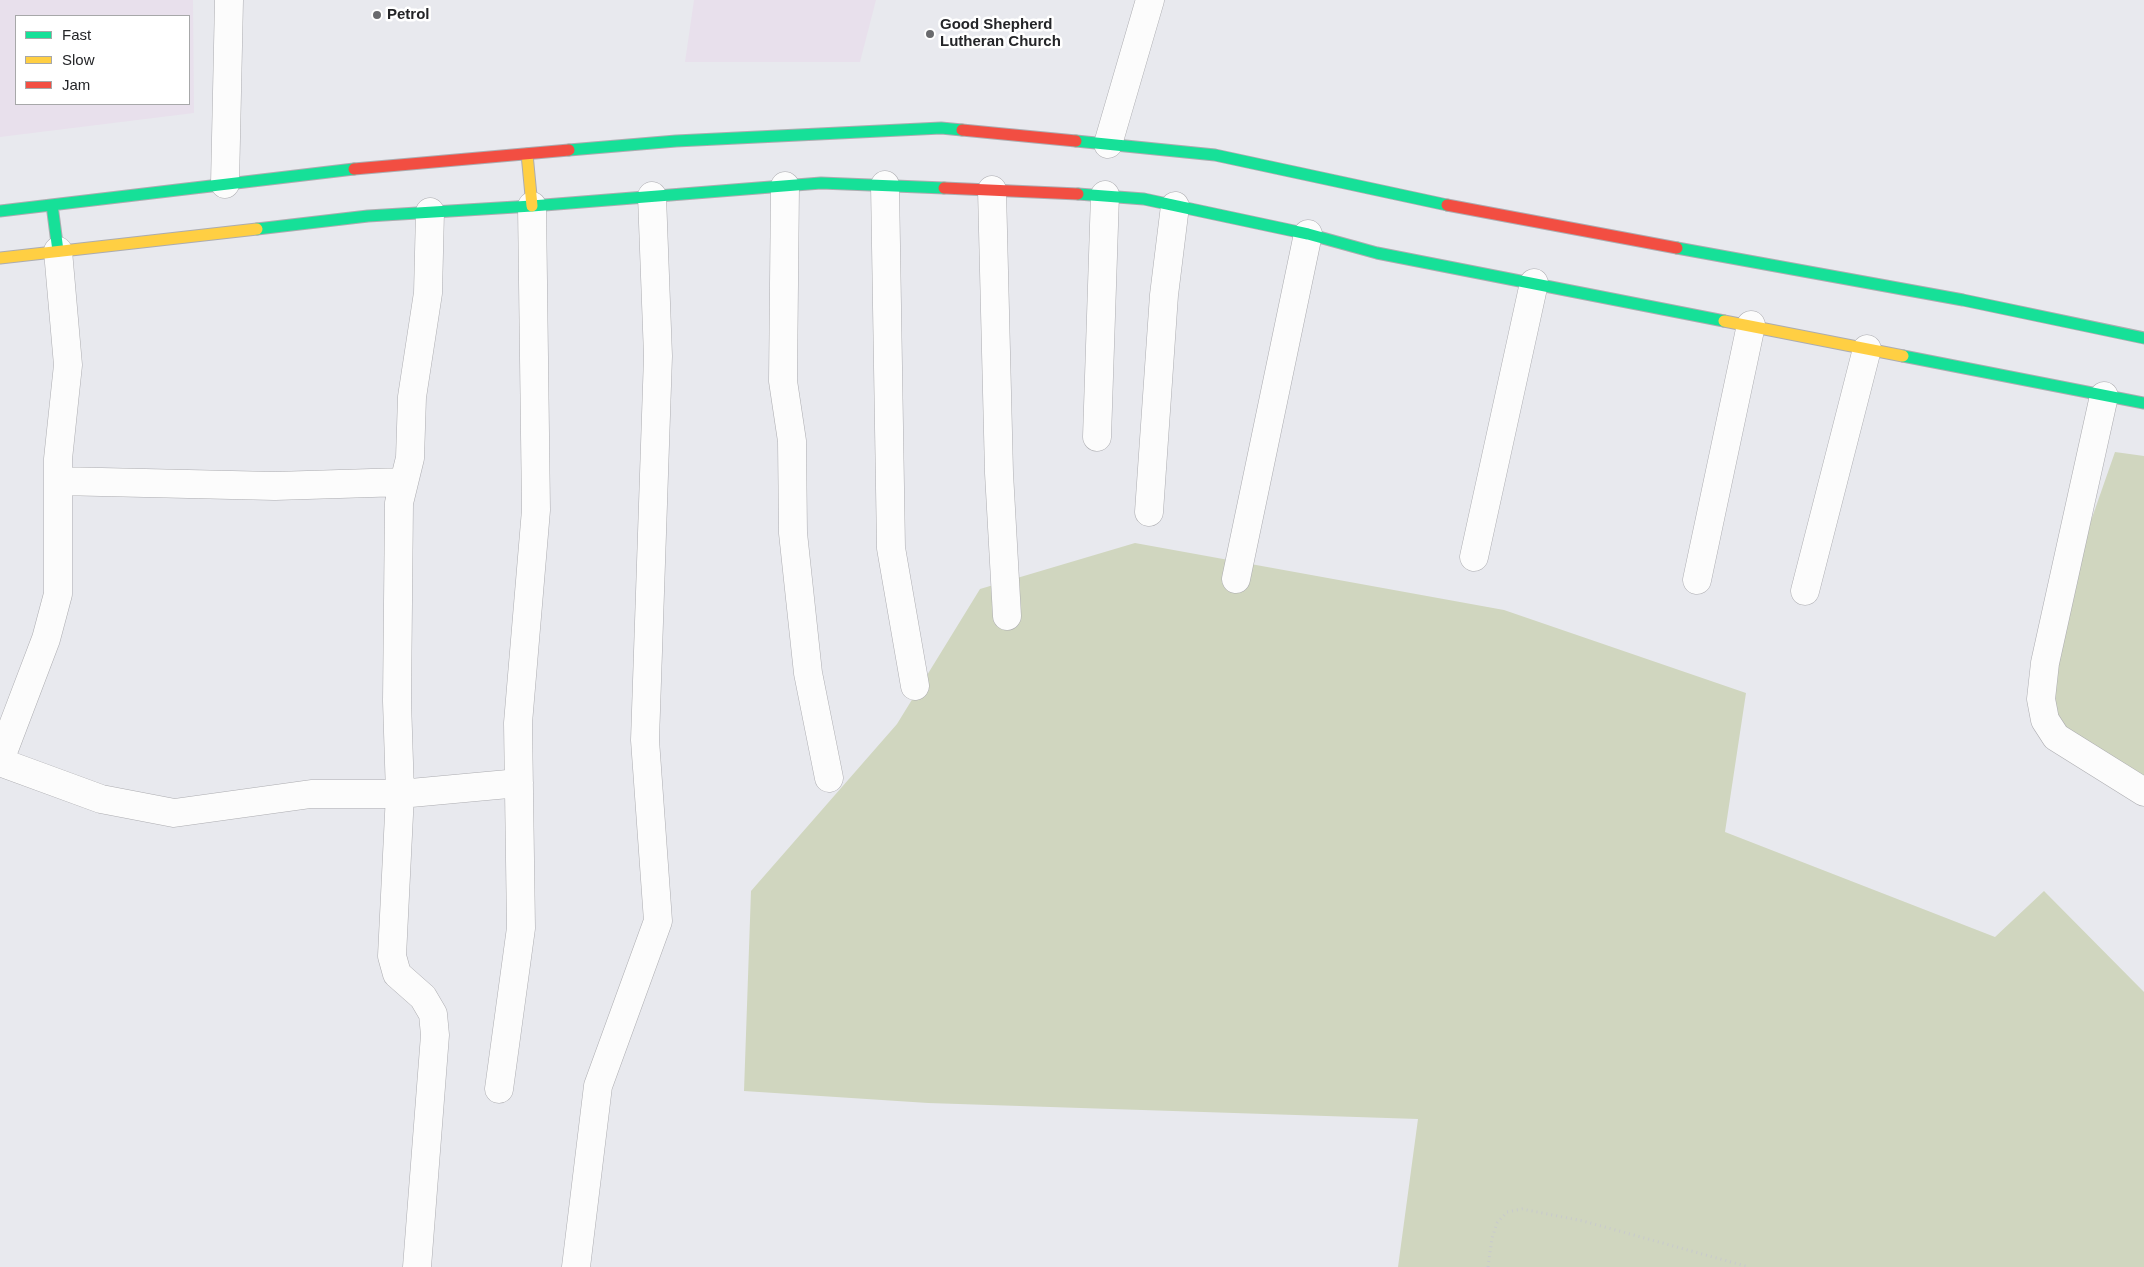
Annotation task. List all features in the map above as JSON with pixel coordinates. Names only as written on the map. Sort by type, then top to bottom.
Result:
[{"type":"main road","points":[[0,211],[347,170],[527,154],[676,141],[941,128],[1216,155],[1475,210],[1954,298],[2144,338]]},
{"type":"main road","points":[[527,154],[532,206]]},
{"type":"main road","points":[[0,258],[358,217],[532,206],[821,183],[1105,195],[1144,199],[1308,234],[1377,253],[2144,403]]},
{"type":"main road","points":[[52,205],[58,251]]},
{"type":"street","points":[[225,184],[229,0]]},
{"type":"street","points":[[1108,144],[1150,0]]},
{"type":"street","points":[[886,185],[890,548],[915,686]]},
{"type":"street","points":[[785,186],[783,381],[792,441],[793,532],[808,673],[829,778]]},
{"type":"street","points":[[992,190],[999,473],[1008,616]]},
{"type":"street","points":[[1097,437],[1105,195]]},
{"type":"street","points":[[576,1267],[598,1086],[658,921],[645,740],[658,356],[652,196]]},
{"type":"street","points":[[499,1089],[521,928],[518,723],[536,510],[532,206]]},
{"type":"street","points":[[1149,512],[1164,295],[1175,206]]},
{"type":"street","points":[[417,1267],[435,1035],[433,1014],[430,1008],[423,996],[398,974],[392,956],[400,794],[397,702],[399,503],[410,458],[412,397],[428,293],[430,212]]},
{"type":"street","points":[[1236,580],[1308,234]]},
{"type":"street","points":[[58,251],[68,365],[58,459],[58,594],[46,639],[0,761],[101,799],[174,813],[311,794],[400,794],[519,783]]},
{"type":"street","points":[[1474,557],[1534,283]]},
{"type":"street","points":[[1697,580],[1751,325]]},
{"type":"street","points":[[1805,591],[1866,349]]},
{"type":"street","points":[[2104,396],[2045,663],[2041,699],[2045,720],[2056,737],[2144,792]]},
{"type":"street","points":[[58,481],[276,486],[404,482]]},
{"type":"path","points":[[1488,1267],[1492,1238],[1497,1224],[1507,1212],[1522,1209],[1583,1221],[1749,1267]]},
{"type":"shaded area","points":[[0,0],[193,0],[194,113],[0,137]]},
{"type":"shaded area","points":[[694,0],[876,0],[860,62],[685,62]]},
{"type":"green space","points":[[2115,452],[2144,456],[2144,782],[2027,704]]},
{"type":"green space","points":[[1135,543],[1504,610],[1746,693],[1725,832],[1995,937],[2044,891],[2144,992],[2144,1267],[1398,1267],[1418,1119],[928,1103],[744,1091],[751,891],[897,724],[980,589]]},
{"type":"traffic: fast","points":[[569,150],[676,141],[941,128],[962,130]]},
{"type":"traffic: fast","points":[[1076,141],[1215,155],[1447,205]]},
{"type":"traffic: fast","points":[[0,211],[354,169]]},
{"type":"traffic: fast","points":[[257,229],[368,216],[532,206],[821,183],[944,188]]},
{"type":"traffic: fast","points":[[1078,194],[1144,199],[1308,234],[1377,253],[1724,321]]},
{"type":"traffic: fast","points":[[52,205],[58,251]]},
{"type":"traffic: fast","points":[[1677,248],[1963,300],[2144,338]]},
{"type":"traffic: fast","points":[[1903,356],[2144,403]]},
{"type":"traffic: slow","points":[[527,154],[532,206]]},
{"type":"traffic: slow","points":[[0,258],[257,229]]},
{"type":"traffic: slow","points":[[1724,321],[1903,356]]},
{"type":"traffic: jam","points":[[962,130],[1076,141]]},
{"type":"traffic: jam","points":[[354,169],[569,150]]},
{"type":"traffic: jam","points":[[944,188],[1078,194]]},
{"type":"traffic: jam","points":[[1447,205],[1677,248]]},
{"type":"place","name":"Petrol","points":[[377,15]]},
{"type":"place","name":"Good Shepherd Lutheran Church","points":[[930,34]]}]
